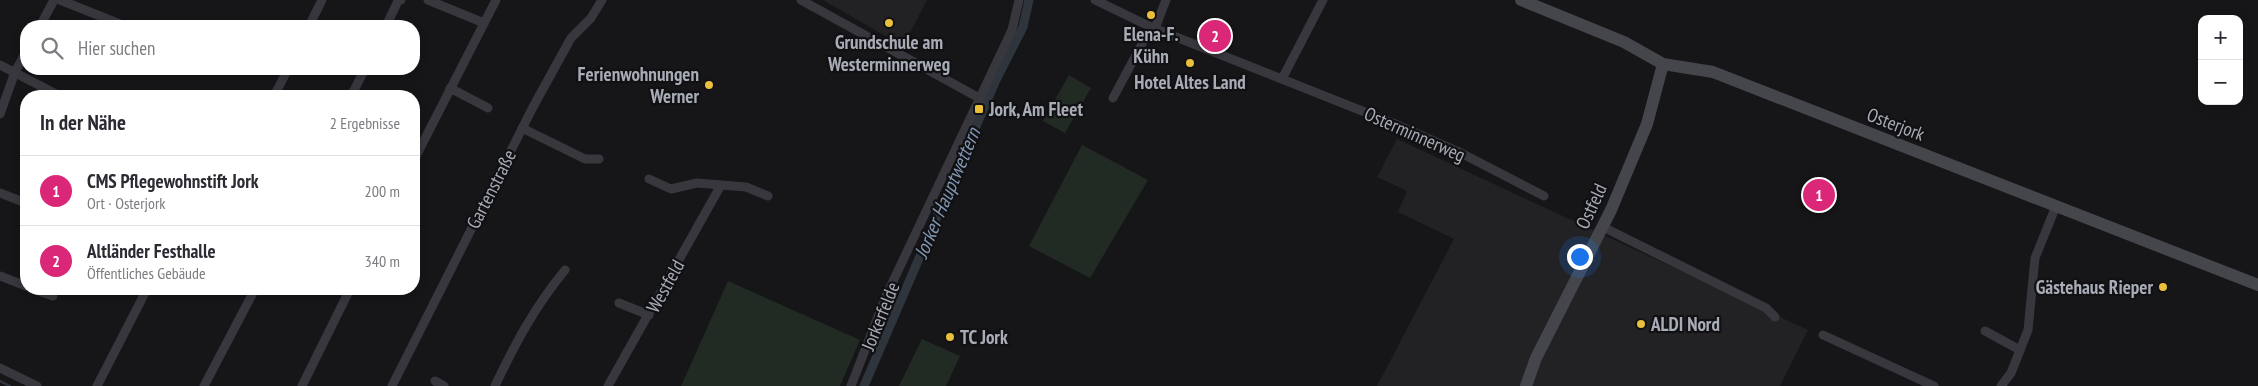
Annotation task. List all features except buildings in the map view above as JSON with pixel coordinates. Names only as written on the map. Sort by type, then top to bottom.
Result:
[{"type":"main road","name":"Osterjork","points":[[1521,0],[1624,42],[1663,64],[1714,72],[2258,285]]},
{"type":"main road","name":"Ostfeld","points":[[1526,386],[1536,358],[1603,226],[1642,138],[1663,64]]},
{"type":"street","points":[[43,20],[54,0]]},
{"type":"street","points":[[60,0],[110,20]]},
{"type":"street","points":[[312,20],[322,0]]},
{"type":"street","points":[[389,20],[398,1],[401,0]]},
{"type":"street","points":[[428,0],[484,24]]},
{"type":"street","points":[[420,148],[496,0]]},
{"type":"street","name":"Gartenstraße","points":[[392,386],[522,128],[571,38],[591,18],[602,0]]},
{"type":"street","points":[[801,0],[981,98]]},
{"type":"street","name":"Jorkerfelde","points":[[851,386],[886,296],[1012,30],[1019,0]]},
{"type":"street","name":"Osterminnerweg","points":[[1095,0],[1153,27],[1400,126],[1457,151],[1544,196]]},
{"type":"street","points":[[1113,98],[1166,0]]},
{"type":"street","points":[[1282,79],[1323,0]]},
{"type":"street","points":[[0,114],[20,63]]},
{"type":"street","points":[[0,65],[20,75]]},
{"type":"street","points":[[21,75],[49,90]]},
{"type":"street","points":[[277,90],[285,75]]},
{"type":"street","points":[[354,90],[362,75]]},
{"type":"street","points":[[450,88],[488,108]]},
{"type":"street","points":[[522,128],[585,159],[599,159]]},
{"type":"street","points":[[649,179],[671,189],[697,183],[746,187],[768,196]]},
{"type":"street","name":"Westfeld","points":[[608,386],[721,185]]},
{"type":"street","points":[[0,193],[20,201]]},
{"type":"street","points":[[2001,386],[2011,372],[2028,330],[2035,258],[2056,206]]},
{"type":"street","points":[[1603,226],[1766,308],[1775,317]]},
{"type":"street","points":[[495,386],[524,327],[543,297],[565,270]]},
{"type":"street","points":[[0,276],[20,284]]},
{"type":"street","points":[[97,386],[144,295]]},
{"type":"street","points":[[204,386],[252,295]]},
{"type":"street","points":[[302,386],[347,295]]},
{"type":"street","points":[[619,303],[649,315]]},
{"type":"street","points":[[1985,331],[2020,350]]},
{"type":"street","points":[[1823,335],[1934,386]]},
{"type":"street","points":[[0,368],[37,386]]},
{"type":"street","points":[[435,381],[444,386]]},
{"type":"shaded area","name":"Grundschule am Westerminnerweg","points":[[823,0],[927,0],[903,46]]},
{"type":"shaded area","points":[[1069,75],[1091,88],[1065,133],[1043,121]]},
{"type":"shaded area","points":[[1397,139],[1808,330],[1780,386],[1377,386],[1454,239],[1398,212],[1407,191],[1377,177]]},
{"type":"shaded area","points":[[1082,145],[1148,180],[1090,278],[1029,246]]},
{"type":"shaded area","points":[[728,281],[860,340],[840,386],[681,386]]},
{"type":"shaded area","points":[[922,339],[960,356],[946,386],[899,386]]},
{"type":"waterway","name":"Jorker Hauptwettern","points":[[864,386],[996,80],[1023,27],[1029,0]]},
{"type":"waterway","points":[[0,381],[10,386]]},
{"type":"place","name":"Elena-F. Kühn","points":[[1151,15]]},
{"type":"place","name":"Grundschule am Westerminnerweg","points":[[889,23]]},
{"type":"place","name":"Altländer Festhalle","points":[[1215,36]]},
{"type":"place","name":"Hotel Altes Land","points":[[1190,63]]},
{"type":"place","name":"Ferienwohnungen Werner","points":[[709,85]]},
{"type":"place","name":"Jork, Am Fleet","points":[[979,109]]},
{"type":"place","name":"CMS Pflegewohnstift Jork","points":[[1819,195]]},
{"type":"place","name":"Gästehaus Rieper","points":[[2163,287]]},
{"type":"place","name":"ALDI Nord","points":[[1641,324]]},
{"type":"place","name":"TC Jork","points":[[950,337]]}]
